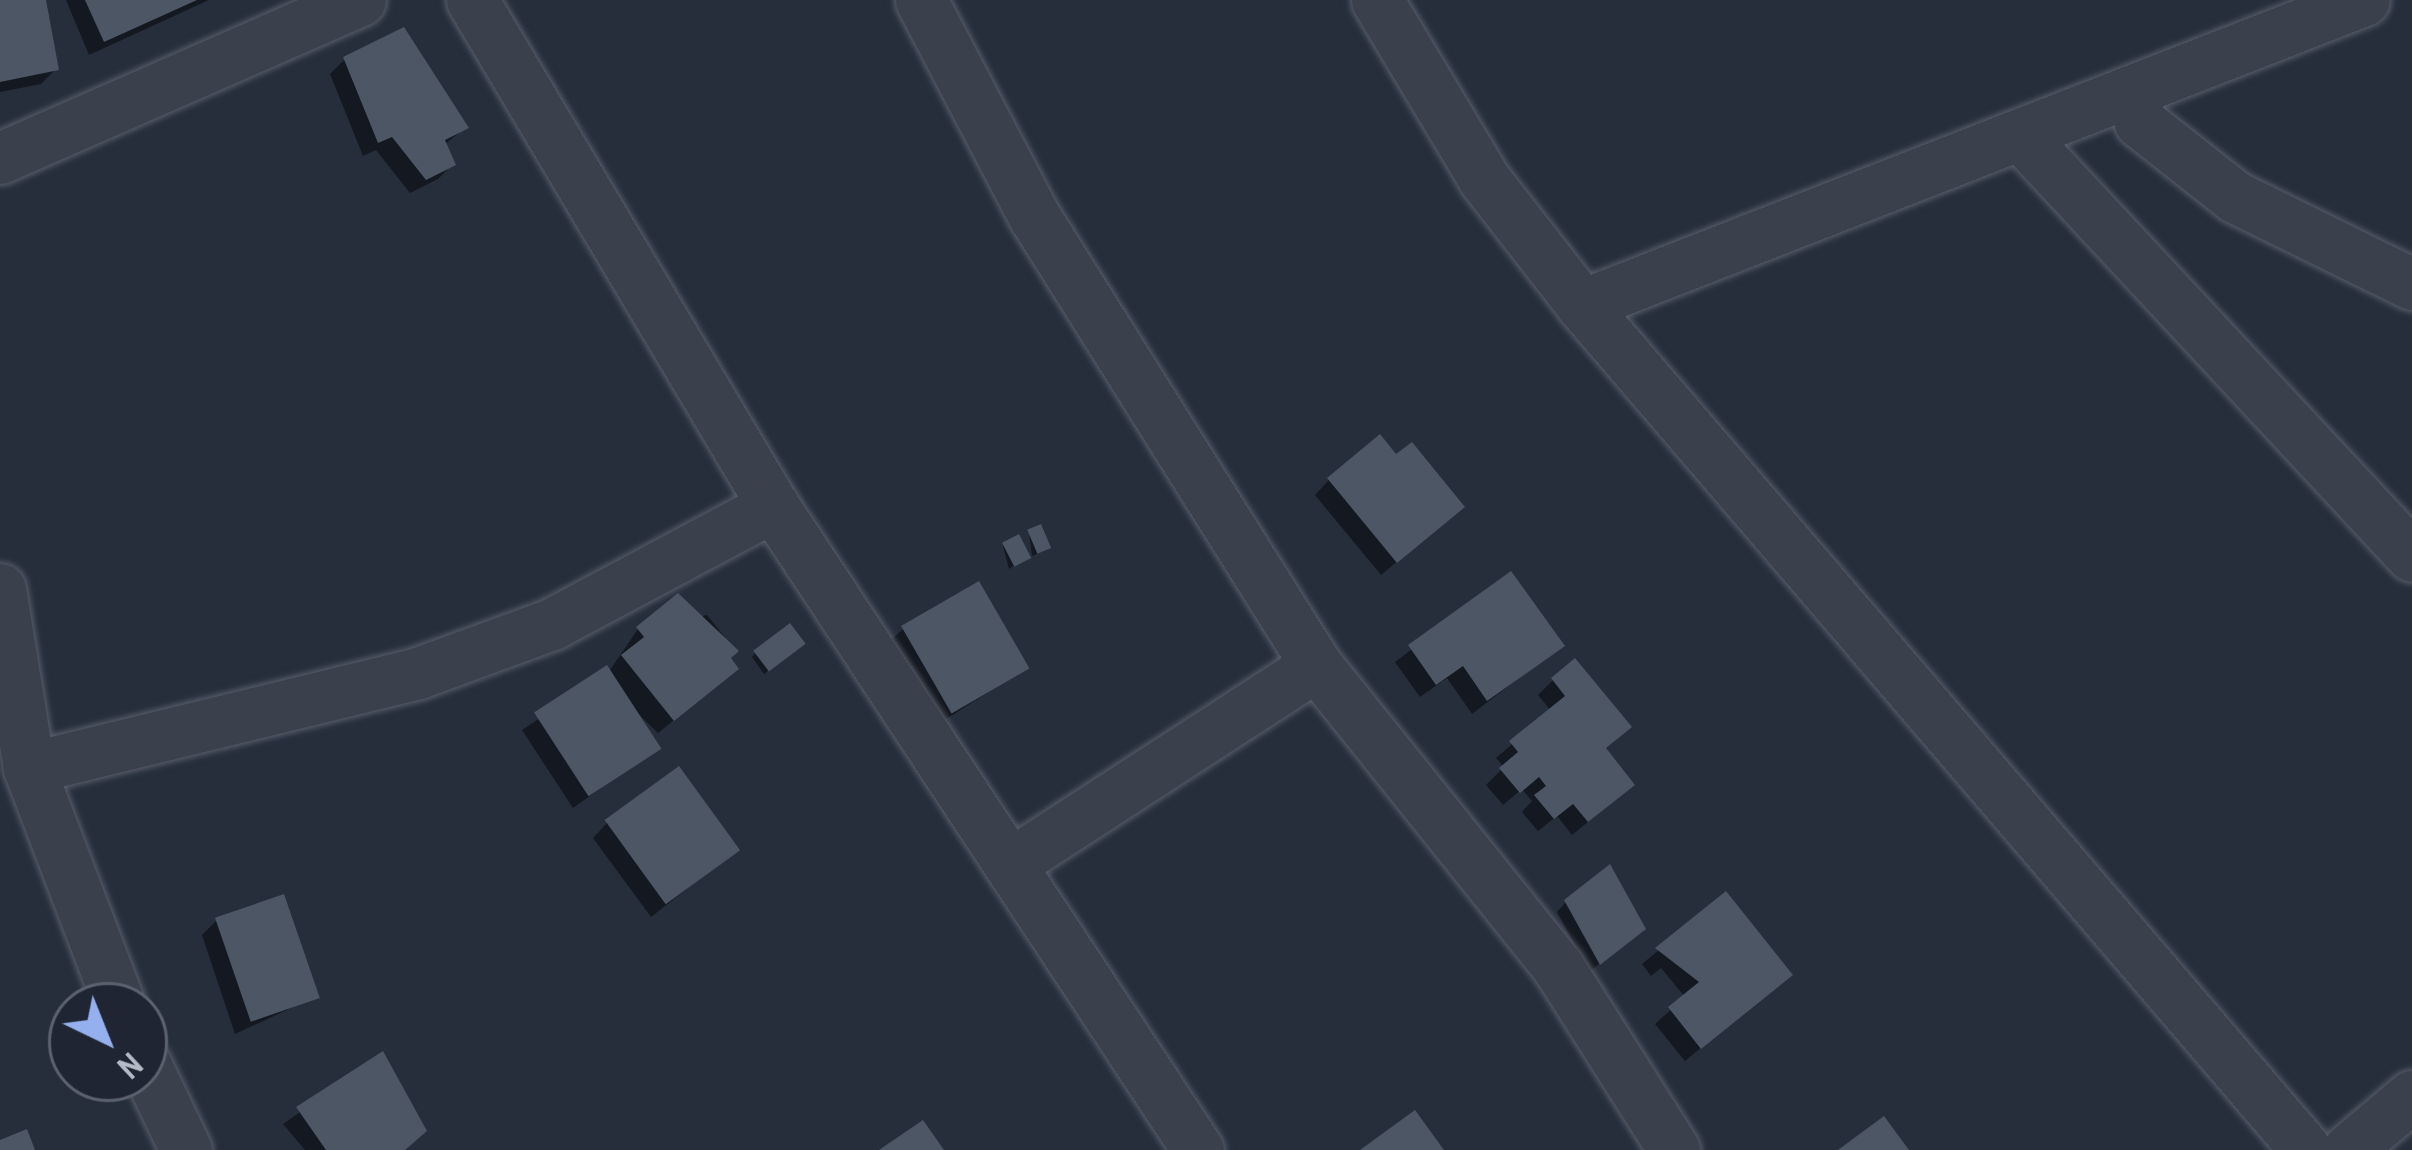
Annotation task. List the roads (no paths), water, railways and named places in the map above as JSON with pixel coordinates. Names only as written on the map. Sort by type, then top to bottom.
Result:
[{"type":"street","points":[[0,158],[360,0]]},
{"type":"street","points":[[472,0],[773,506],[1010,864],[1188,1146]]},
{"type":"street","points":[[921,0],[1034,216],[1316,665],[1558,967],[1674,1150]]},
{"type":"street","points":[[1377,0],[1484,179],[1582,305],[2306,1150]]},
{"type":"street","points":[[1582,305],[2364,0]]},
{"type":"street","points":[[2133,92],[2140,122],[2235,197],[2412,284]]},
{"type":"street","points":[[2022,136],[2412,556]]},
{"type":"street","points":[[29,768],[418,673],[552,624],[773,506]]},
{"type":"street","points":[[0,589],[9,712],[111,982]]},
{"type":"street","points":[[1010,864],[1316,665]]},
{"type":"street","points":[[2348,1150],[2412,1096]]},
{"type":"street","points":[[163,1102],[186,1150]]}]
